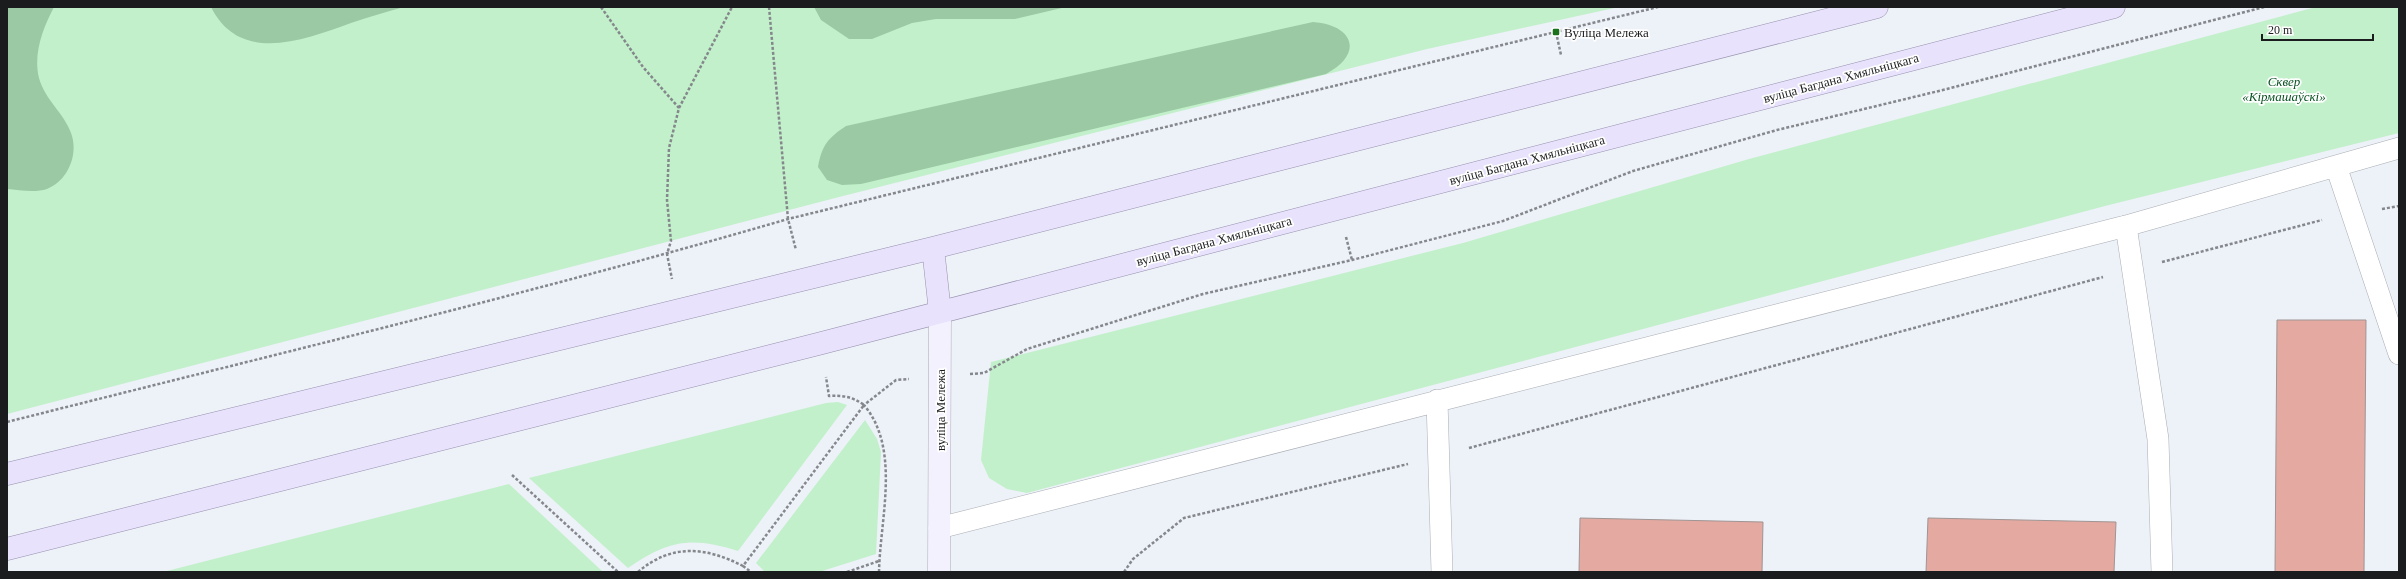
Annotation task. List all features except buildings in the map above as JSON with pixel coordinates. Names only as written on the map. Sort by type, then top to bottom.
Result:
[{"type":"main road","points":[[7,474],[933,248],[1877,7]]},
{"type":"main road","name":"вуліца Багдана Хмяльніцкага","points":[[7,549],[940,312],[2114,7]]},
{"type":"main road","name":"вуліца Мележа","points":[[933,248],[940,312],[939,572]]},
{"type":"lane","points":[[939,528],[2126,226],[2399,148]]},
{"type":"lane","points":[[2336,166],[2351,215],[2399,354]]},
{"type":"lane","points":[[2126,226],[2134,270],[2158,439],[2162,572]]},
{"type":"lane","points":[[1438,400],[1438,456],[1442,572]]},
{"type":"path","points":[[601,7],[643,67],[679,108]]},
{"type":"path","points":[[678,310],[667,254],[671,241],[667,200],[670,148],[679,108],[732,7]]},
{"type":"path","points":[[769,7],[788,219],[797,251]]},
{"type":"path","points":[[7,422],[667,254],[788,219],[1658,7]]},
{"type":"path","points":[[743,566],[864,406],[896,380],[984,373],[1027,349],[1203,294],[1352,260],[1503,221],[1633,171],[1777,130],[1947,89],[2264,7]]},
{"type":"path","points":[[1124,572],[1133,559],[1184,518],[1438,456],[2325,219],[2399,206]]},
{"type":"path","points":[[826,377],[829,396],[846,396],[855,399],[874,416],[884,446],[886,465],[879,572]]},
{"type":"path","points":[[512,475],[618,572]]},
{"type":"path","points":[[638,572],[647,564],[673,553],[697,550],[719,554],[743,566],[751,572]]},
{"type":"path","points":[[846,572],[879,561]]},
{"type":"green space","points":[[7,7],[1619,7],[1427,49],[843,196],[7,414]]},
{"type":"green space","points":[[7,7],[54,7],[40,41],[37,69],[42,86],[68,126],[74,149],[70,166],[61,180],[47,189],[37,191],[7,189]]},
{"type":"green space","points":[[211,7],[404,7],[313,36],[294,41],[274,43],[256,42],[238,36],[223,25]]},
{"type":"green space","points":[[814,7],[1066,7],[1015,19],[936,19],[912,23],[872,39],[849,39],[821,20]]},
{"type":"green space","name":"Сквер «Кірмашаўскі»","points":[[2316,7],[2399,7],[2399,133],[2105,206],[1027,493],[1007,489],[989,478],[981,460],[991,362],[1463,243],[1749,159]]},
{"type":"green space","points":[[1313,22],[1327,24],[1338,29],[1345,34],[1349,42],[1349,50],[1346,58],[1338,66],[1326,74],[861,184],[842,185],[827,180],[818,167],[824,148],[830,138],[846,126]]},
{"type":"green space","points":[[838,402],[847,405],[738,551],[707,543],[681,543],[656,551],[628,568],[529,478],[826,403]]},
{"type":"green space","points":[[865,420],[877,439],[881,452],[876,554],[819,572],[765,572],[756,563]]},
{"type":"green space","points":[[509,484],[603,572],[163,572]]},
{"type":"place","name":"Вуліца Мележа","points":[[1556,32]]}]
